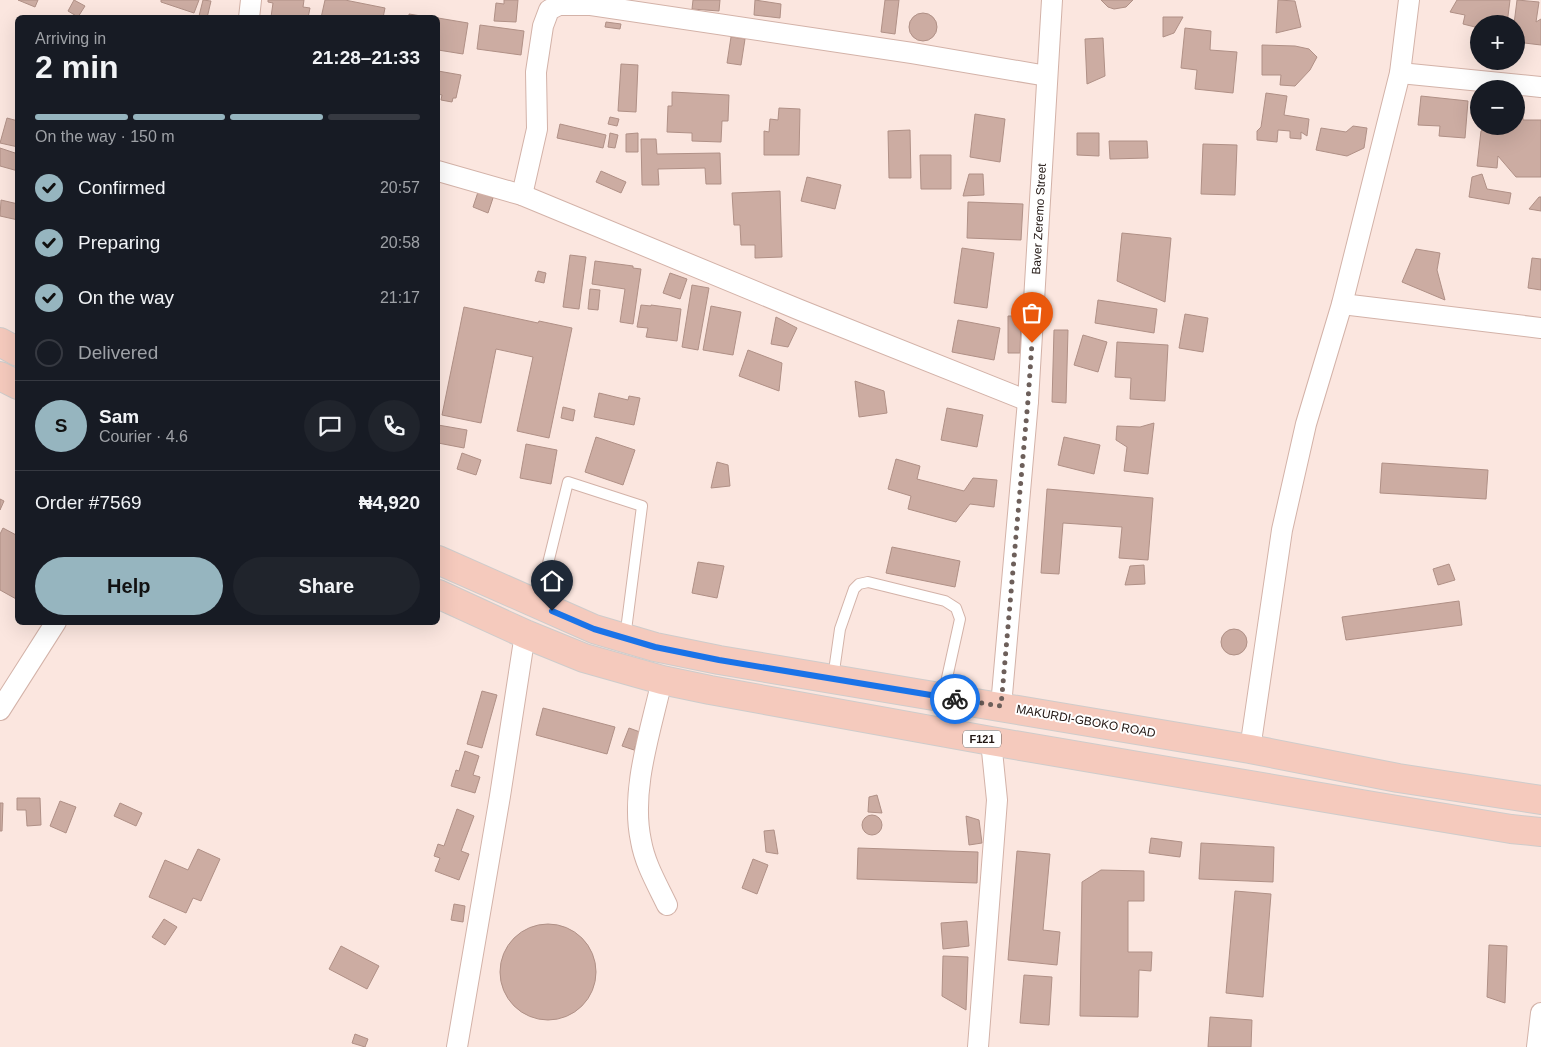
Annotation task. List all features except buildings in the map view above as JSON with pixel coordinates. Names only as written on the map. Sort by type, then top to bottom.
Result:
[{"type":"main road","points":[[0,342],[15,350]]},
{"type":"main road","points":[[0,376],[15,384]]},
{"type":"main road","name":"MAKURDI-GBOKO ROAD","points":[[440,561],[594,629],[655,647],[719,660],[1250,749],[1398,778],[1541,800]]},
{"type":"main road","name":"F121","points":[[440,595],[524,634],[584,658],[653,677],[720,692],[991,741],[1511,829],[1541,832]]},
{"type":"main road","points":[[653,677],[655,647]]},
{"type":"street","points":[[249,15],[251,0]]},
{"type":"street","name":"Baver Zeremo Street","points":[[1001,706],[1028,400],[1052,0]]},
{"type":"street","points":[[1250,749],[1282,530],[1306,424],[1342,304],[1400,73],[1409,0]]},
{"type":"street","points":[[522,195],[537,129],[536,72],[546,9],[549,10],[559,5],[591,5],[1047,76]]},
{"type":"street","points":[[1400,73],[1541,87]]},
{"type":"street","points":[[440,172],[522,195],[800,310],[1028,400]]},
{"type":"street","points":[[1342,304],[1541,328]]},
{"type":"street","points":[[0,710],[54,625]]},
{"type":"street","points":[[457,1047],[500,796],[524,634]]},
{"type":"street","points":[[653,677],[640,777],[638,805],[640,840],[646,859],[667,905]]},
{"type":"street","points":[[978,1047],[997,800],[991,741]]},
{"type":"street","points":[[1537,1047],[1541,1013]]},
{"type":"lane","points":[[538,605],[568,482],[642,506],[624,638]]},
{"type":"lane","points":[[832,679],[840,629],[854,589],[859,584],[868,582],[945,601],[956,608],[960,619],[943,697]]},
{"type":"way so far","points":[[955,699],[1001,706],[1032,343]]},
{"type":"route","points":[[552,611],[594,629],[655,647],[719,660],[955,699]]}]
